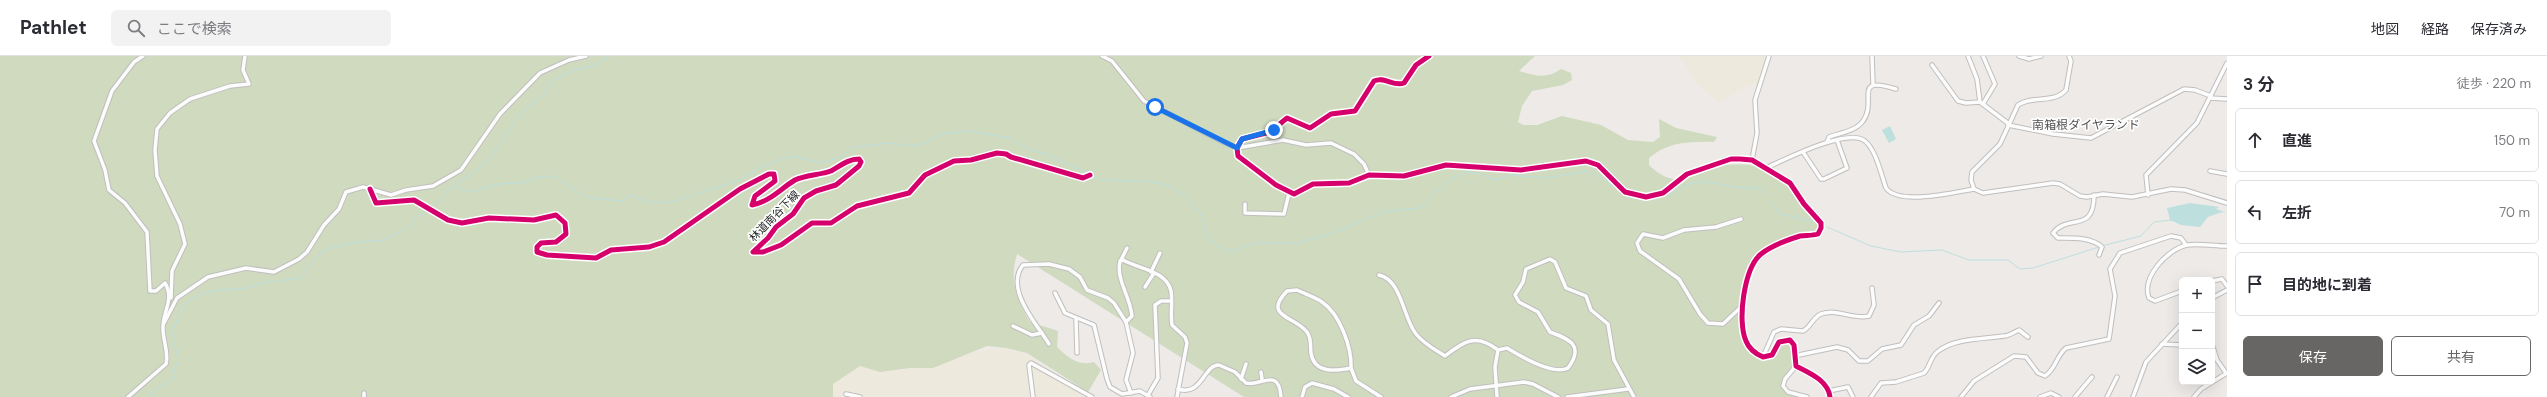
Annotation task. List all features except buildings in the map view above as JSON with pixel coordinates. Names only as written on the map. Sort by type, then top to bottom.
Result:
[{"type":"street","points":[[143,56],[134,62],[112,91],[94,141],[105,170],[109,190],[131,210],[147,232],[150,291],[156,291],[165,283],[170,301]]},
{"type":"street","points":[[128,397],[166,364],[167,354],[164,323],[170,301],[172,271],[185,244],[180,224],[157,176],[155,150],[157,129],[170,113],[190,99],[230,86],[249,84],[243,70],[245,56]]},
{"type":"street","points":[[164,323],[177,298],[208,277],[246,268],[274,272],[287,267],[307,252],[324,225],[339,209],[344,194],[359,188],[370,189],[390,195],[406,190],[432,186],[454,175],[460,170],[500,114],[540,73],[569,60],[586,56]]},
{"type":"street","points":[[1102,56],[1112,61],[1144,101],[1237,148],[1283,140],[1306,145],[1331,143],[1354,154],[1364,164],[1369,175]]},
{"type":"street","points":[[1429,56],[1416,66],[1404,83],[1397,85],[1381,79],[1374,81],[1355,111],[1331,114],[1310,128],[1287,118],[1270,132],[1242,139],[1237,148],[1238,156],[1242,161],[1289,193],[1297,193],[1313,184],[1349,183],[1369,175],[1404,176],[1451,165],[1521,170],[1586,161],[1598,165],[1625,192],[1646,198],[1663,194],[1687,174],[1736,158],[1752,160],[1790,183],[1804,204],[1820,223],[1821,228],[1818,234],[1798,237],[1772,248],[1754,261],[1747,278],[1743,305],[1745,340],[1751,349],[1763,357],[1770,356],[1777,343],[1788,339],[1793,343],[1796,366],[1814,376],[1829,391],[1830,397]]},
{"type":"street","points":[[1752,160],[1757,133],[1755,100],[1769,56]]},
{"type":"street","points":[[1826,142],[1829,137],[1850,130],[1862,122],[1866,114],[1868,90],[1873,84],[1872,56]]},
{"type":"street","points":[[1968,56],[1978,79],[1982,103],[2008,124],[2034,131],[2087,138],[2105,132],[2184,89],[2195,90],[2210,97],[2227,99]]},
{"type":"street","points":[[1982,103],[1995,84],[1983,56]]},
{"type":"street","points":[[2019,56],[2029,59],[2040,56]]},
{"type":"street","points":[[1974,189],[1971,180],[1972,172],[2000,144],[2015,109],[2023,102],[2054,98],[2063,94],[2068,84],[2071,61],[2069,56]]},
{"type":"street","points":[[2148,195],[2146,175],[2198,123],[2227,63]]},
{"type":"street","points":[[1932,65],[1958,101],[1966,104],[1982,103]]},
{"type":"street","points":[[1873,84],[1896,89]]},
{"type":"street","points":[[1766,168],[1826,142],[1858,138],[1865,141],[1870,147],[1886,188],[1895,194],[1913,197],[1974,189],[1983,193],[2053,183],[2065,186],[2080,196],[2094,195],[2132,197],[2171,190],[2185,190],[2227,203]]},
{"type":"street","points":[[1803,152],[1821,179],[1824,179],[1846,168],[1837,140]]},
{"type":"street","name":"林道南谷下線","points":[[370,189],[376,202],[385,204],[407,199],[414,200],[448,220],[462,223],[489,218],[534,220],[556,215],[565,223],[566,234],[556,242],[541,242],[537,247],[538,252],[547,255],[596,258],[608,250],[649,247],[664,242],[740,189],[769,174],[774,174],[775,181],[754,196],[752,205],[764,202],[777,195],[796,180],[830,171],[853,159],[859,159],[861,162],[836,186],[816,191],[804,198],[793,214],[776,227],[768,238],[753,252],[756,253],[781,245],[812,223],[831,223],[862,204],[909,193],[926,175],[954,161],[971,160],[997,153],[1083,178],[1090,175]]},
{"type":"street","points":[[2210,171],[2227,174]]},
{"type":"street","points":[[1246,204],[1245,213],[1284,214],[1289,193]]},
{"type":"street","points":[[2094,195],[2094,210],[2087,219],[2057,228],[2053,233],[2058,238],[2077,238],[2097,243],[2102,247],[2099,255]]},
{"type":"street","points":[[1741,219],[1716,227],[1684,230],[1663,238],[1643,234],[1637,243],[1640,251],[1679,279],[1700,314],[1708,323],[1723,324],[1743,305]]},
{"type":"street","points":[[1961,397],[1974,381],[2014,356],[2026,357],[2038,373],[2045,376],[2053,371],[2061,352],[2066,348],[2109,340],[2115,296],[2110,269],[2116,257],[2120,253],[2171,236],[2181,238],[2186,245]]},
{"type":"street","points":[[2179,292],[2155,301],[2149,298],[2148,295],[2155,269],[2170,254],[2186,245],[2227,246]]},
{"type":"street","points":[[1126,322],[1132,316],[1128,294],[1119,280],[1121,260],[1127,248]]},
{"type":"street","points":[[1145,287],[1160,252]]},
{"type":"street","points":[[1121,260],[1166,280],[1171,291],[1172,325],[1185,337],[1187,343],[1177,397]]},
{"type":"street","points":[[1379,275],[1386,277],[1394,288],[1413,330],[1433,350],[1445,356],[1461,343],[1472,340],[1487,343],[1498,350],[1506,348],[1533,362],[1559,370],[1570,367],[1575,351],[1574,344],[1567,338],[1550,332],[1538,312],[1518,302],[1516,295],[1528,266],[1553,260],[1566,288],[1586,296],[1591,310],[1608,324],[1614,360],[1628,389],[1634,397]]},
{"type":"street","points":[[1050,344],[1019,294],[1017,274],[1023,265],[1059,265],[1069,268],[1080,277],[1087,290],[1108,298],[1114,303],[1126,322],[1133,352],[1126,380],[1131,393]]},
{"type":"street","points":[[2215,280],[2222,279],[2227,286]]},
{"type":"street","points":[[1763,357],[1771,334],[1777,330],[1802,331],[1817,316],[1832,312],[1863,317],[1871,314],[1874,305],[1872,288]]},
{"type":"street","points":[[1351,368],[1326,370],[1320,368],[1314,362],[1310,353],[1310,340],[1307,331],[1280,313],[1278,309],[1278,304],[1287,291],[1297,290],[1314,297],[1330,310],[1349,346],[1351,368],[1356,381],[1381,397]]},
{"type":"street","points":[[1055,293],[1065,313],[1094,325],[1110,387],[1122,394],[1140,391],[1149,396],[1158,378],[1155,305],[1161,301],[1171,302]]},
{"type":"street","points":[[2215,297],[2226,293]]},
{"type":"street","points":[[1794,356],[1837,346],[1848,350],[1859,361],[1868,362],[1882,349],[1901,345],[1914,325],[1929,316],[1939,303]]},
{"type":"street","points":[[1076,318],[1077,353]]},
{"type":"street","points":[[1012,326],[1032,335],[1042,333]]},
{"type":"street","points":[[2134,397],[2146,362],[2179,326]]},
{"type":"street","points":[[1871,397],[1881,383],[1896,382],[1924,373],[1933,355],[1944,347],[1963,341],[1973,341],[1992,336],[2006,336],[2019,330],[2028,337]]},
{"type":"street","points":[[2162,344],[2179,345]]},
{"type":"street","points":[[2194,397],[2201,389],[2227,373],[2217,360],[2214,349]]},
{"type":"street","points":[[1497,397],[1495,385],[1495,356],[1498,350]]},
{"type":"street","points":[[1034,397],[1029,366],[1031,363],[1092,397]]},
{"type":"street","points":[[1241,379],[1246,364]]},
{"type":"street","points":[[1178,389],[1193,388],[1215,365],[1225,367],[1249,384],[1271,379],[1277,384],[1282,397]]},
{"type":"street","points":[[1796,366],[1785,379],[1782,386],[1788,392],[1807,397]]},
{"type":"street","points":[[1261,372],[1262,380]]},
{"type":"street","points":[[2075,397],[2092,377]]},
{"type":"street","points":[[2107,397],[2117,377]]},
{"type":"street","points":[[1302,397],[1305,387],[1312,383],[1334,389],[1348,397]]},
{"type":"street","points":[[1451,397],[1470,389],[1495,385],[1528,383],[1558,397]]},
{"type":"street","points":[[1829,391],[1848,387],[1853,397]]},
{"type":"street","points":[[1567,397],[1628,389]]},
{"type":"street","points":[[2040,397],[2051,393],[2059,397]]},
{"type":"street","points":[[846,394],[860,397]]},
{"type":"street","points":[[2197,394],[2202,397]]},
{"type":"shaded area","points":[[1677,56],[1765,56],[1760,84],[1750,85],[1718,102],[1697,84],[1685,64]]},
{"type":"shaded area","points":[[1001,348],[1026,354],[1091,397],[833,397],[832,385],[859,365],[882,372],[936,365],[975,352]]},
{"type":"green space","points":[[0,56],[1535,56],[1519,71],[1541,76],[1551,74],[1561,69],[1571,73],[1572,80],[1563,85],[1532,91],[1522,106],[1518,122],[1523,125],[1537,125],[1562,116],[1601,125],[1628,140],[1653,142],[1660,137],[1659,119],[1676,128],[1717,137],[1714,142],[1688,142],[1671,146],[1649,158],[1649,165],[1664,176],[1672,179],[1681,179],[1707,167],[1723,165],[1758,166],[1781,175],[1794,186],[1805,199],[1820,219],[1819,230],[1770,246],[1744,283],[1746,303],[1744,337],[1751,347],[1772,354],[1779,342],[1788,339],[1796,367],[1785,384],[1789,392],[1806,397],[1244,397],[1017,254],[1014,273],[1015,289],[1030,322],[1058,331],[1057,347],[1061,351],[1078,362],[1094,362],[1101,370],[1088,392],[1027,353],[1006,348],[987,346],[933,368],[910,368],[880,372],[860,366],[833,384],[833,397],[0,397]]},
{"type":"water","points":[[1890,126],[1896,139],[1889,143],[1882,130]]},
{"type":"water","points":[[2190,203],[2219,207],[2216,209],[2227,213],[2222,212],[2208,217],[2200,227],[2181,225],[2170,220],[2167,208]]},
{"type":"waterway","points":[[431,208],[446,192],[482,166],[507,135],[517,116],[546,93],[549,83],[573,70],[592,66],[610,56]]},
{"type":"waterway","points":[[457,186],[466,191],[473,191],[498,184],[523,183],[531,179],[546,176],[556,177],[579,193],[590,198],[622,201],[631,195],[647,202],[671,202],[745,178],[762,166],[793,156],[821,163],[838,158],[854,147],[890,143],[912,146],[925,143],[940,134],[967,131],[1011,138],[1028,149],[1048,155],[1088,174]]},
{"type":"waterway","points":[[1091,176],[1112,180],[1148,181],[1169,186],[1179,191],[1189,199],[1198,210],[1210,241],[1231,252],[1254,243],[1298,243],[1335,232],[1386,211],[1420,208],[1447,181],[1467,172],[1478,173],[1495,180],[1510,175],[1546,178],[1588,171],[1602,178],[1630,198],[1657,200]]},
{"type":"waterway","points":[[1669,196],[1685,186],[1700,182],[1715,183],[1736,188],[1761,189],[1767,195]]},
{"type":"waterway","points":[[1770,201],[1780,214],[1811,221]]},
{"type":"waterway","points":[[146,397],[172,379],[178,359],[172,333],[183,305],[199,295],[213,291],[246,288],[262,283],[301,278],[318,255],[333,247],[351,243],[383,240],[412,225],[416,217],[429,210]]},
{"type":"waterway","points":[[2102,246],[2141,236],[2154,222],[2172,220]]},
{"type":"waterway","points":[[1827,227],[1871,246],[1901,252],[1942,250],[1969,260],[2008,260],[2020,269],[2033,268],[2099,247]]},
{"type":"cycle path","points":[[1429,56],[1416,65],[1404,83],[1396,84],[1382,80],[1374,81],[1355,111],[1331,114],[1310,128],[1287,118],[1270,132],[1242,139],[1237,148],[1238,156],[1276,185],[1294,194],[1313,184],[1349,183],[1369,175],[1404,176],[1446,165],[1521,170],[1586,161],[1598,165],[1625,192],[1646,197],[1663,193],[1687,174],[1731,159],[1752,160],[1790,183],[1804,204],[1821,223],[1821,228],[1818,234],[1800,236],[1774,246],[1761,254],[1755,261],[1746,282],[1742,308],[1743,332],[1749,346],[1753,351],[1763,357],[1772,355],[1779,342],[1790,340],[1794,345],[1796,366],[1812,374],[1822,382],[1826,386],[1830,397]]},
{"type":"cycle path","points":[[370,189],[376,203],[414,200],[448,220],[462,223],[489,218],[534,220],[556,215],[565,223],[566,234],[556,242],[541,243],[537,247],[537,252],[547,255],[596,258],[611,250],[649,247],[664,242],[740,189],[769,174],[774,174],[775,181],[755,196],[752,205],[765,201],[795,180],[831,171],[844,163],[855,159],[859,159],[861,162],[859,166],[836,185],[816,191],[804,198],[793,214],[776,227],[768,238],[753,252],[763,252],[781,245],[812,223],[831,223],[857,206],[909,193],[925,175],[954,161],[971,160],[997,153],[1006,154],[1011,157],[1083,178],[1090,175]]},
{"type":"district","name":"南箱根ダイヤランド","points":[[2086,125]]},
{"type":"route","points":[[1155,107],[1237,148],[1242,139],[1274,130]]}]
